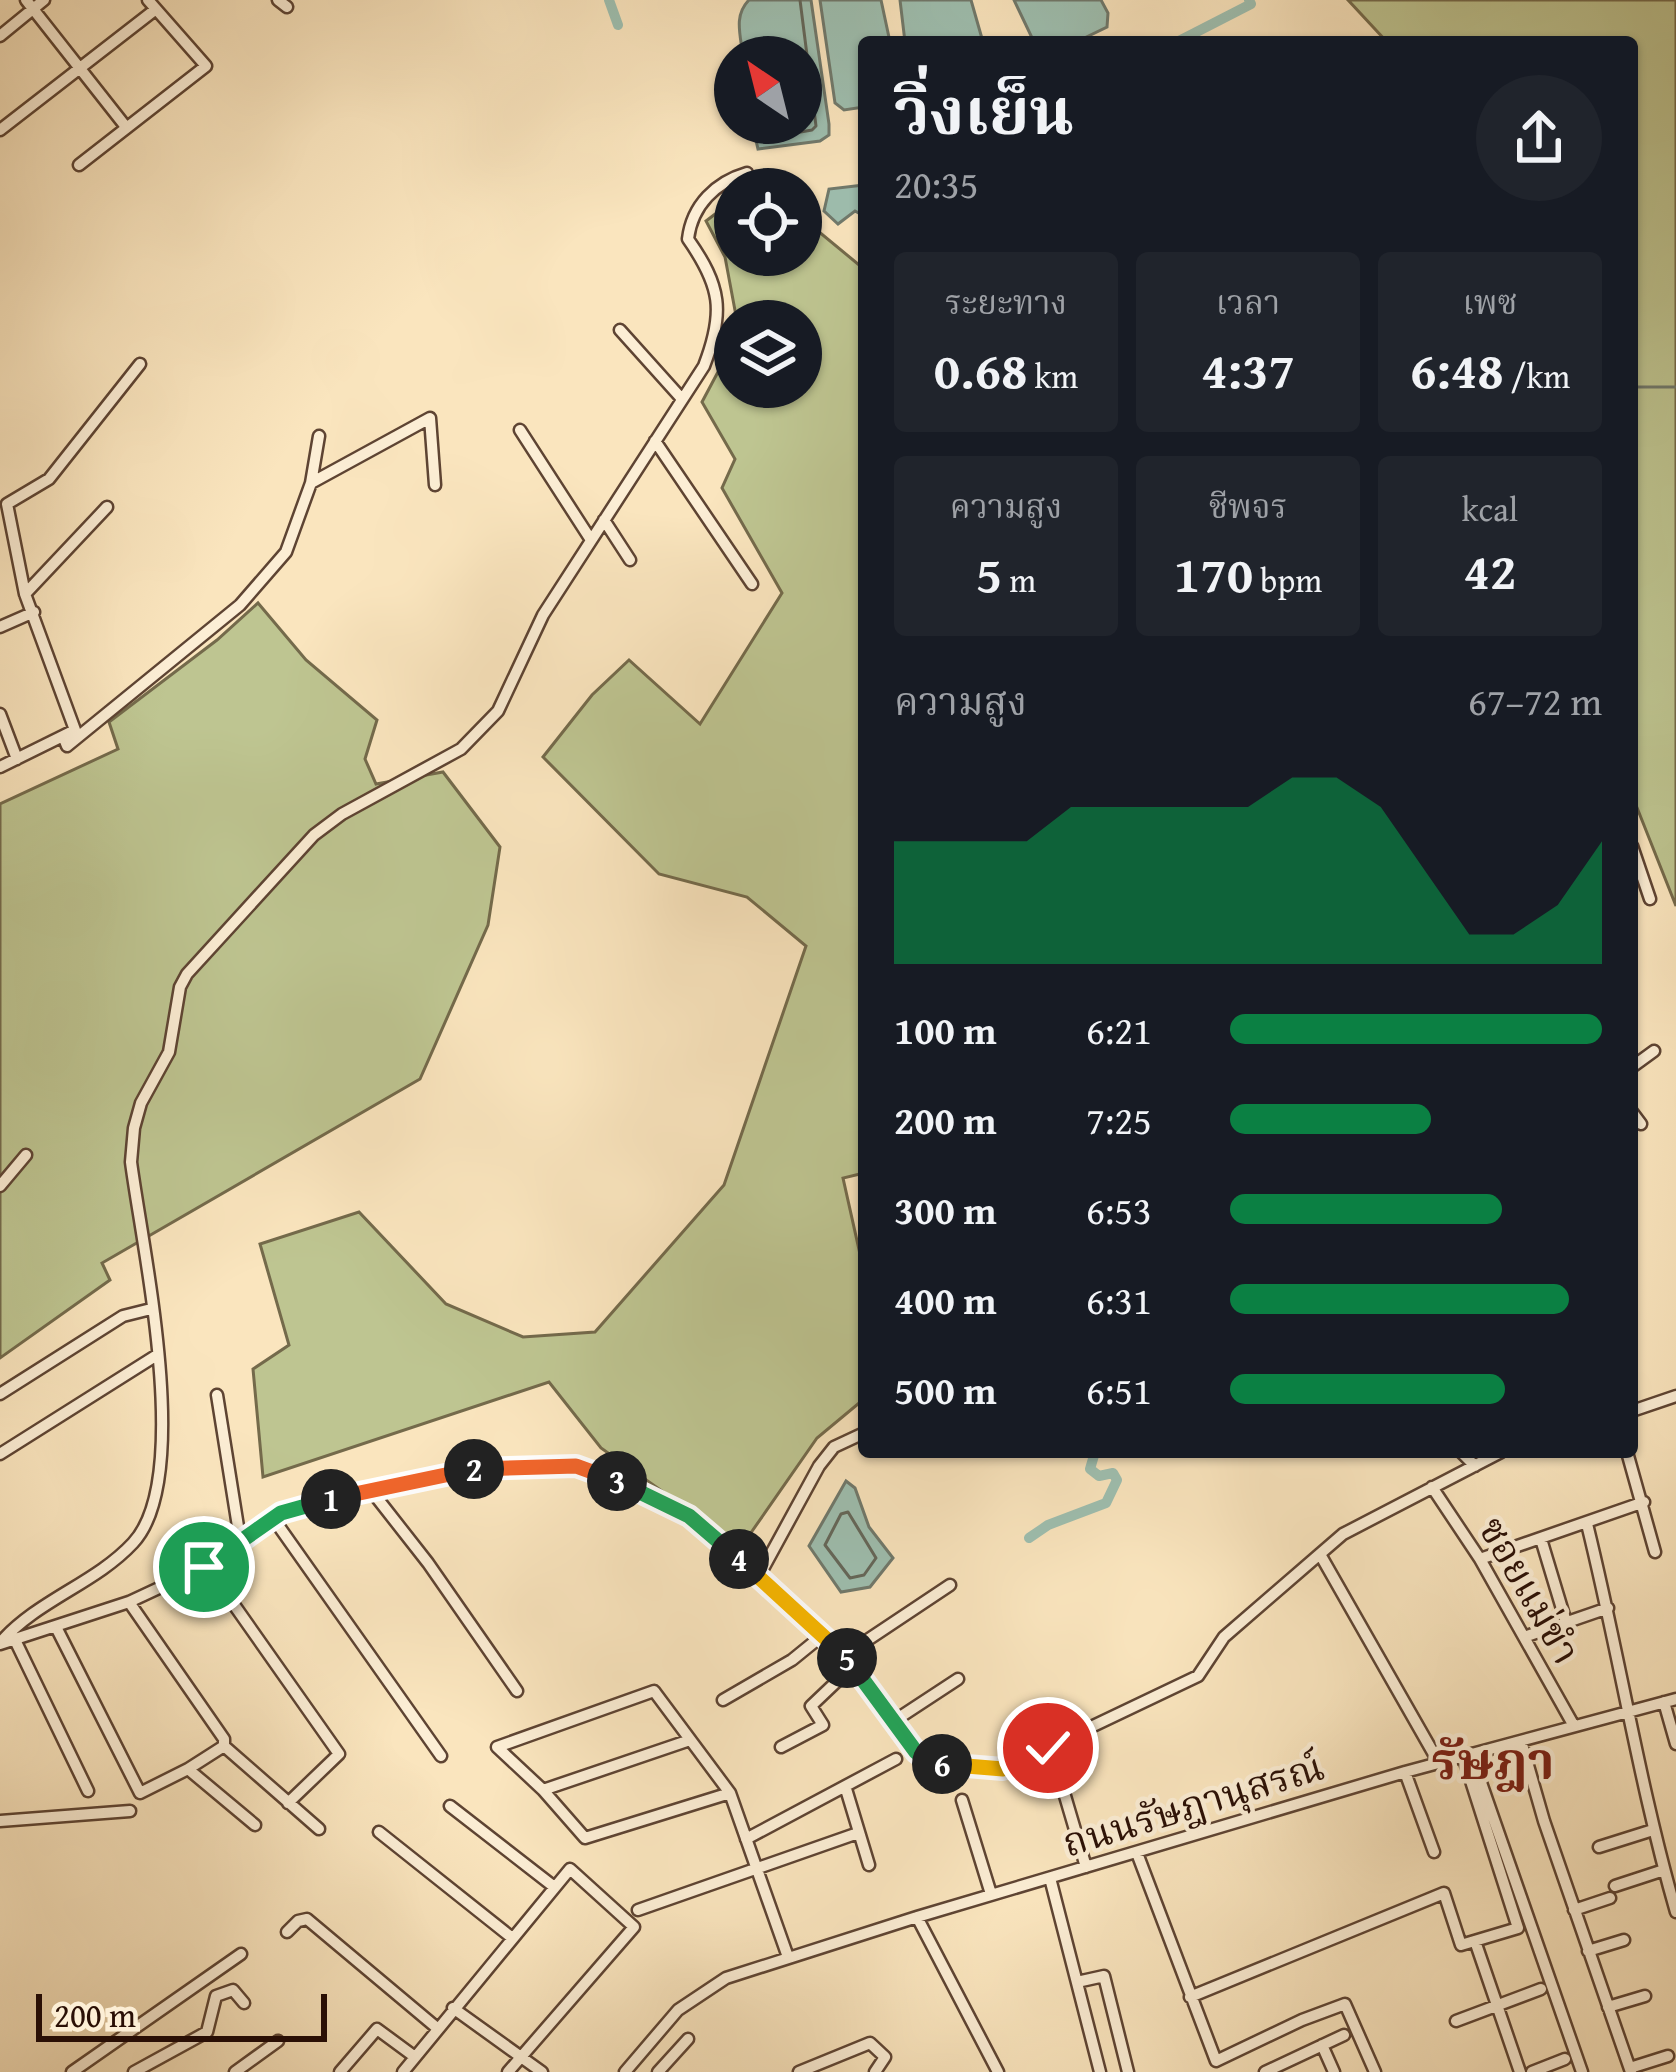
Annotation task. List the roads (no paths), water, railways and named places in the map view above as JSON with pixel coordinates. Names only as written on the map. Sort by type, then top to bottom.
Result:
[{"type":"street","points":[[0,36],[29,5],[44,0]]},
{"type":"street","points":[[29,5],[126,127]]},
{"type":"street","points":[[0,130],[152,5],[206,66],[79,165]]},
{"type":"street","points":[[0,1644],[15,1626],[138,1539],[154,1496],[163,1436],[163,1394],[131,1162],[141,1103],[169,1052],[180,987],[314,835],[342,814],[461,749],[498,711],[542,615],[704,366],[715,339],[718,294],[688,239],[701,203],[714,189]]},
{"type":"street","points":[[620,331],[682,399]]},
{"type":"street","points":[[0,767],[75,730],[25,594],[7,504],[49,479],[140,364]]},
{"type":"street","points":[[311,483],[430,418],[435,485]]},
{"type":"street","points":[[520,430],[591,540]]},
{"type":"street","points":[[64,736],[67,746],[240,605],[286,552],[311,483],[319,436]]},
{"type":"street","points":[[655,441],[752,584]]},
{"type":"street","points":[[25,594],[107,507]]},
{"type":"street","points":[[604,520],[630,560]]},
{"type":"street","points":[[0,627],[34,612]]},
{"type":"street","points":[[0,714],[17,759]]},
{"type":"street","points":[[1638,864],[1650,899]]},
{"type":"street","points":[[1638,1062],[1654,1051]]},
{"type":"street","points":[[1638,1120],[1641,1124]]},
{"type":"street","points":[[0,1186],[26,1155]]},
{"type":"street","points":[[0,1394],[123,1316],[151,1309]]},
{"type":"street","points":[[0,1454],[157,1355]]},
{"type":"street","points":[[217,1395],[241,1539]]},
{"type":"street","points":[[1638,1410],[1676,1396]]},
{"type":"street","points":[[758,1576],[819,1466],[834,1447],[858,1436]]},
{"type":"street","points":[[1467,1458],[1475,1466]]},
{"type":"street","points":[[0,1644],[129,1602],[206,1565],[273,1518],[370,1489],[458,1470],[537,1465],[590,1468],[689,1516],[758,1576],[844,1655],[916,1752],[931,1763],[992,1769],[1016,1765],[1198,1676],[1224,1637],[1343,1534],[1490,1458]]},
{"type":"street","points":[[1629,1458],[1655,1552]]},
{"type":"street","name":"ซอยแม่ขำ","points":[[1432,1487],[1480,1559],[1574,1726]]},
{"type":"street","points":[[370,1489],[517,1691]]},
{"type":"street","points":[[1480,1559],[1644,1502]]},
{"type":"street","points":[[273,1518],[441,1756]]},
{"type":"street","points":[[1587,1524],[1652,1830],[1676,1912]]},
{"type":"street","points":[[1541,1538],[1566,1622]]},
{"type":"street","points":[[1321,1556],[1439,1763]]},
{"type":"street","points":[[206,1565],[338,1754],[288,1803]]},
{"type":"street","points":[[844,1655],[950,1585]]},
{"type":"street","points":[[129,1602],[224,1739],[224,1746],[319,1828]]},
{"type":"street","points":[[1524,1637],[1608,1608]]},
{"type":"street","points":[[56,1627],[140,1792],[224,1746]]},
{"type":"street","points":[[723,1700],[792,1660],[824,1634]]},
{"type":"street","points":[[15,1640],[88,1791]]},
{"type":"street","points":[[781,1747],[824,1725],[811,1706],[853,1666]]},
{"type":"street","points":[[894,1721],[958,1679]]},
{"type":"street","points":[[730,1792],[585,1838],[497,1747],[654,1691],[730,1792],[788,1957]]},
{"type":"street","points":[[1670,1700],[1676,1744]]},
{"type":"street","name":"ถนนรัษฎานุสรณ์","points":[[626,2072],[678,2010],[726,1978],[1405,1772],[1670,1700]]},
{"type":"street","points":[[543,1790],[690,1740]]},
{"type":"street","points":[[1521,1742],[1631,2070],[1668,2056]]},
{"type":"street","points":[[1190,1997],[1444,1893],[1461,1945],[1518,1928],[1467,1755]]},
{"type":"street","points":[[1467,1755],[1582,2072]]},
{"type":"street","points":[[746,1839],[896,1759]]},
{"type":"street","points":[[1054,1762],[1086,1867]]},
{"type":"street","points":[[188,1769],[255,1825]]},
{"type":"street","points":[[1405,1772],[1435,1852]]},
{"type":"street","points":[[846,1789],[869,1865]]},
{"type":"street","points":[[962,1800],[991,1894]]},
{"type":"street","points":[[450,1806],[553,1886]]},
{"type":"street","points":[[0,1821],[130,1810]]},
{"type":"street","points":[[1599,1847],[1652,1830]]},
{"type":"street","points":[[379,1832],[511,1937]]},
{"type":"street","points":[[638,1910],[858,1832]]},
{"type":"street","points":[[1137,1852],[1218,2067],[1302,2020],[1345,2004],[1375,2072]]},
{"type":"street","points":[[403,2072],[570,1869],[634,1927],[508,2072]]},
{"type":"street","points":[[1574,1910],[1664,1870]]},
{"type":"street","points":[[1050,1878],[1100,2072]]},
{"type":"street","points":[[916,1917],[998,2072]]},
{"type":"street","points":[[287,1932],[307,1919],[437,2028]]},
{"type":"street","points":[[1588,1951],[1624,1940]]},
{"type":"street","points":[[1475,1941],[1520,2072]]},
{"type":"street","points":[[72,2072],[241,1954]]},
{"type":"street","points":[[1077,1982],[1105,1976],[1128,2072]]},
{"type":"street","points":[[1456,2021],[1541,1989]]},
{"type":"street","points":[[134,2072],[206,2032],[216,1996],[233,1990],[244,2002]]},
{"type":"street","points":[[1608,2007],[1645,1996]]},
{"type":"street","points":[[453,2008],[542,2072]]},
{"type":"street","points":[[340,2072],[377,2029],[415,2057]]},
{"type":"street","points":[[1265,2072],[1344,2035]]},
{"type":"street","points":[[658,2072],[688,2039]]},
{"type":"street","points":[[235,2072],[278,2042]]},
{"type":"street","points":[[805,2071],[870,2043],[885,2057],[875,2072]]},
{"type":"street","points":[[1322,2045],[1334,2072]]},
{"type":"street","points":[[1532,2072],[1565,2059]]},
{"type":"water","points":[[749,0],[811,0],[816,36],[740,36]]},
{"type":"water","points":[[820,0],[881,0],[889,36],[858,36],[858,108],[844,110],[835,103]]},
{"type":"water","points":[[900,0],[971,0],[981,36],[904,36]]},
{"type":"water","points":[[1014,0],[1101,0],[1108,13],[1107,27],[1088,36],[1031,36]]},
{"type":"water","points":[[822,76],[829,124],[829,135],[822,140]]},
{"type":"water","points":[[757,144],[797,144],[758,149]]},
{"type":"water","points":[[858,186],[858,213],[838,224],[824,211],[829,189]]},
{"type":"water","points":[[846,1481],[855,1488],[869,1527],[893,1558],[870,1587],[841,1592],[809,1546]]},
{"type":"waterway","points":[[609,0],[618,25]]},
{"type":"waterway","points":[[1189,36],[1251,4],[1249,0]]},
{"type":"waterway","points":[[1638,387],[1676,387]]},
{"type":"waterway","points":[[1029,1538],[1048,1525],[1106,1503],[1117,1480],[1113,1473],[1099,1476],[1090,1469],[1093,1458]]},
{"type":"district","name":"รัษฎา","points":[[1493,1761]]}]
